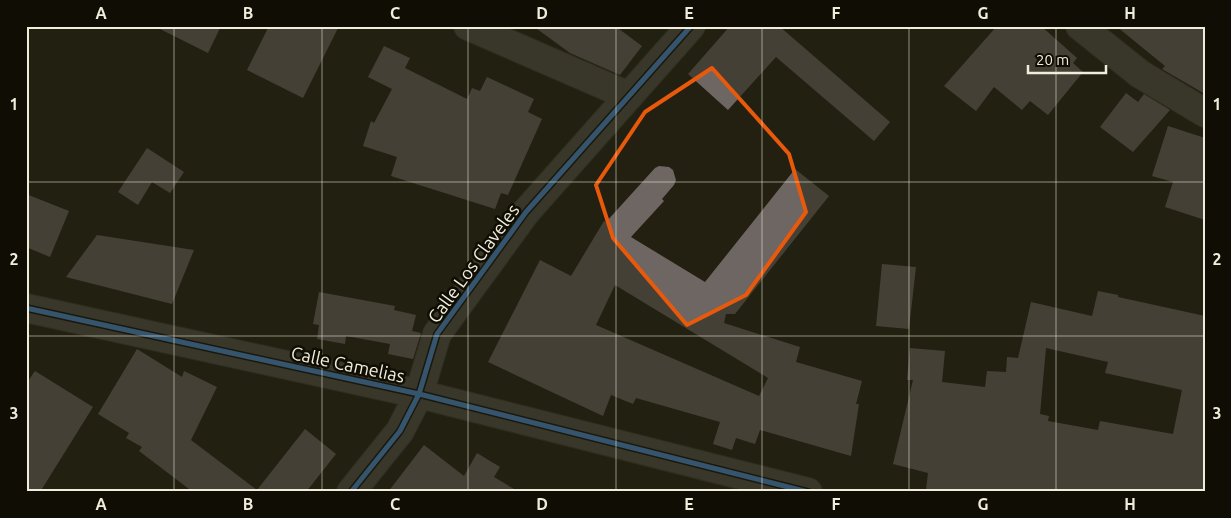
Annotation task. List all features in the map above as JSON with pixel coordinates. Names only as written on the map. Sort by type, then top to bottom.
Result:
[{"type":"street","points":[[468,26],[629,96]]},
{"type":"street","name":"Calle Los Claveles","points":[[351,492],[400,431],[419,394],[437,334],[526,212],[691,26]]},
{"type":"street","points":[[1080,26],[1140,74],[1205,114]]},
{"type":"street","name":"Calle Camelias","points":[[26,308],[419,394],[808,492]]},
{"type":"highlighted area","points":[[712,68],[789,154],[806,212],[746,295],[687,325],[613,238],[596,185],[645,112]]},
{"type":"building","points":[[154,26],[221,26],[208,53]]},
{"type":"building","points":[[269,26],[339,26],[303,98],[247,70]]},
{"type":"building","points":[[533,26],[615,26],[642,46],[620,75],[570,53]]},
{"type":"building","points":[[730,26],[779,26],[890,122],[874,141],[776,57],[728,110],[688,74]]},
{"type":"building","points":[[997,26],[1041,26],[1077,58],[1073,63],[1083,72],[1048,115],[1030,101],[1022,110],[994,87],[976,111],[944,86]]},
{"type":"building","points":[[1116,26],[1205,26],[1205,94],[1162,69],[1165,66]]},
{"type":"building","points":[[384,46],[410,58],[405,68],[467,99],[472,88],[480,91],[487,77],[534,99],[528,112],[542,119],[508,195],[501,193],[495,209],[391,176],[397,157],[363,146],[371,121],[374,123],[392,89],[368,77]]},
{"type":"building","points":[[1126,93],[1138,102],[1144,94],[1170,110],[1133,152],[1100,127]]},
{"type":"building","points":[[1168,126],[1205,138],[1205,220],[1165,207],[1173,182],[1152,176]]},
{"type":"building","points":[[147,148],[184,172],[170,193],[152,182],[138,205],[118,192]]},
{"type":"building","points":[[659,166],[669,167],[673,170],[676,180],[662,199],[664,201],[631,237],[705,282],[795,169],[829,196],[735,314],[726,314],[724,323],[800,347],[796,362],[862,381],[856,404],[859,404],[851,456],[760,430],[755,444],[736,438],[732,450],[713,444],[720,422],[636,398],[633,404],[611,395],[603,416],[488,362],[540,260],[571,276],[604,221],[606,222],[655,168]],"holes":[[[615,285],[768,378],[759,396],[596,325]]]},
{"type":"building","points":[[26,194],[69,211],[50,257],[26,247]]},
{"type":"building","points":[[97,235],[194,250],[172,304],[66,277]]},
{"type":"building","points":[[882,264],[916,267],[909,329],[876,326]]},
{"type":"building","points":[[1098,291],[1205,316],[1205,492],[940,492],[926,490],[928,473],[893,464],[913,380],[907,380],[910,348],[945,351],[942,382],[985,387],[987,371],[1006,372],[1007,357],[1018,358],[1031,302],[1092,316]],"holes":[[[1046,348],[1108,362],[1105,373],[1182,390],[1173,434],[1100,421],[1098,430],[1048,421],[1049,416],[1040,414]]]},
{"type":"building","points":[[319,292],[395,306],[394,310],[416,315],[412,331],[421,333],[413,359],[388,354],[390,344],[346,336],[345,344],[317,339],[319,325],[313,324]]},
{"type":"building","points":[[137,349],[182,377],[184,371],[217,387],[191,440],[257,490],[305,429],[336,454],[306,492],[193,492],[139,451],[142,447],[126,438],[129,433],[98,414]]},
{"type":"building","points":[[35,371],[93,407],[40,492],[26,492],[26,384]]},
{"type":"building","points":[[424,445],[464,476],[477,453],[500,467],[494,477],[519,492],[388,492]]},
{"type":"cycle path","points":[[351,492],[400,431],[419,394],[437,334],[526,212],[691,26]]},
{"type":"cycle path","points":[[26,308],[419,394],[808,492]]}]
